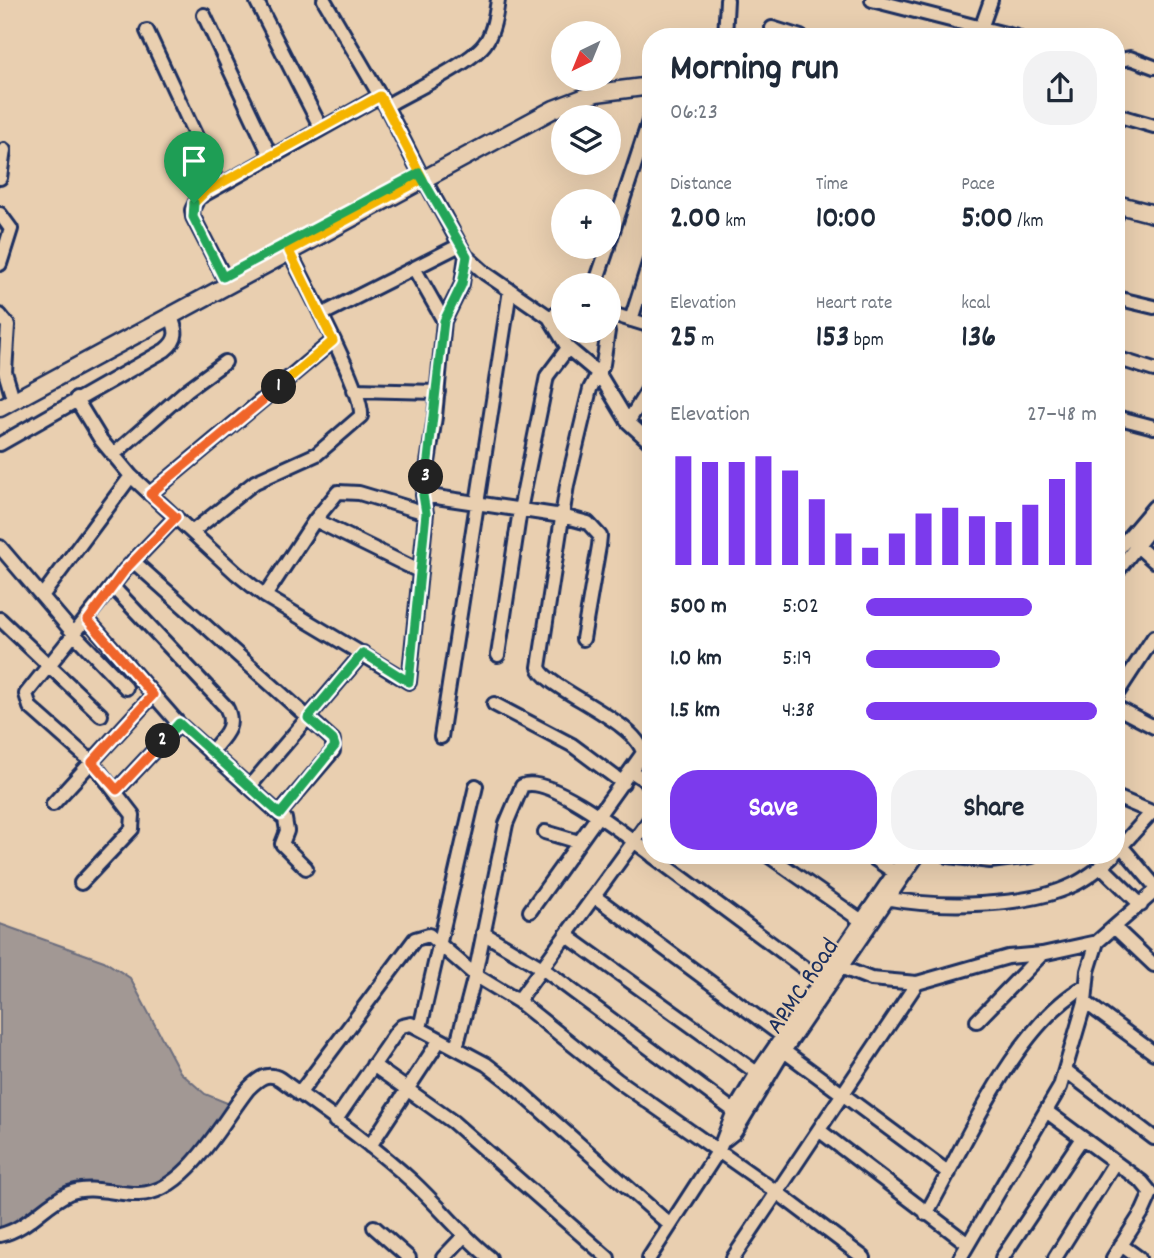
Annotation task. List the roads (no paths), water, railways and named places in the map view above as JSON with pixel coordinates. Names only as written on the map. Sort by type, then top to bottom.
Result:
[{"type":"main road","points":[[0,408],[289,251],[569,92],[622,78],[642,76]]},
{"type":"main road","points":[[6,395],[223,277],[554,108],[596,93],[642,87]]},
{"type":"main road","points":[[1125,206],[1154,214]]},
{"type":"main road","points":[[1125,217],[1154,224]]},
{"type":"street","points":[[324,0],[383,101],[463,250],[510,290],[549,317],[568,348],[599,374],[628,422],[642,435]]},
{"type":"street","points":[[223,277],[192,210],[198,198],[218,184],[321,128],[464,61],[482,47],[491,30],[498,0]]},
{"type":"street","points":[[725,28],[727,0]]},
{"type":"street","points":[[872,0],[966,28]]},
{"type":"street","points":[[981,28],[991,0]]},
{"type":"street","points":[[257,2],[321,128]]},
{"type":"street","points":[[204,15],[270,155]]},
{"type":"street","points":[[147,31],[218,184]]},
{"type":"street","points":[[1125,59],[1130,58],[1154,66]]},
{"type":"street","points":[[1125,118],[1154,126]]},
{"type":"street","points":[[621,206],[642,142]]},
{"type":"street","points":[[0,178],[4,150]]},
{"type":"street","points":[[0,214],[11,229],[0,264]]},
{"type":"street","points":[[321,316],[414,268],[463,250]]},
{"type":"street","points":[[76,399],[113,455],[131,476],[265,596],[409,682],[426,513],[423,495],[438,392],[444,321],[462,284],[463,250]]},
{"type":"street","points":[[192,533],[255,482],[304,461],[348,430],[361,416],[354,390],[333,341],[289,251]]},
{"type":"street","points":[[414,268],[444,321]]},
{"type":"street","points":[[631,320],[642,285]]},
{"type":"street","points":[[442,737],[510,290]]},
{"type":"street","points":[[1125,300],[1154,307]]},
{"type":"street","points":[[0,315],[8,325],[6,395]]},
{"type":"street","points":[[0,444],[170,346],[177,329],[170,315]]},
{"type":"street","points":[[621,318],[642,323]]},
{"type":"street","points":[[150,494],[333,341]]},
{"type":"street","points":[[605,343],[599,374],[590,389],[579,424],[551,576],[540,672],[546,680],[592,704],[639,744],[642,751]]},
{"type":"street","points":[[498,655],[520,510],[547,376],[568,348]]},
{"type":"street","points":[[1125,361],[1154,370]]},
{"type":"street","points":[[113,455],[187,390],[226,362]]},
{"type":"street","points":[[354,390],[438,392]]},
{"type":"street","points":[[628,422],[642,400]]},
{"type":"street","points":[[1125,419],[1154,427]]},
{"type":"street","points":[[42,596],[131,476]]},
{"type":"street","points":[[265,596],[333,496],[347,491],[426,513]]},
{"type":"street","points":[[423,495],[476,506],[562,516],[587,523],[600,536],[583,639]]},
{"type":"street","points":[[1125,555],[1154,508]]},
{"type":"street","points":[[81,883],[134,825],[133,815],[117,790],[92,762],[36,713],[27,701],[28,689],[88,620],[133,561],[176,517]]},
{"type":"street","points":[[315,520],[419,570]]},
{"type":"street","points":[[1125,546],[1154,524]]},
{"type":"street","points":[[1132,541],[1154,561]]},
{"type":"street","points":[[0,547],[75,635],[126,688]]},
{"type":"street","points":[[133,561],[333,740],[335,746],[280,814]]},
{"type":"street","points":[[112,586],[226,707],[231,716],[229,730],[210,752]]},
{"type":"street","points":[[0,619],[47,667],[101,715]]},
{"type":"street","points":[[88,620],[179,723],[280,814],[288,824],[282,845],[306,867]]},
{"type":"street","points":[[1125,681],[1154,637]]},
{"type":"street","points":[[249,787],[363,653]]},
{"type":"street","points":[[53,804],[153,695]]},
{"type":"street","points":[[494,704],[572,745],[623,783]]},
{"type":"street","points":[[1125,712],[1154,727]]},
{"type":"street","points":[[117,790],[179,723]]},
{"type":"street","points":[[530,911],[642,754]]},
{"type":"street","points":[[631,771],[642,778]]},
{"type":"street","points":[[456,1048],[475,975],[506,824],[522,786],[535,783],[551,789],[598,816],[642,848]]},
{"type":"street","points":[[420,1028],[476,786]]},
{"type":"street","points":[[1125,801],[1153,813],[1125,843]]},
{"type":"street","points":[[518,1001],[642,830]]},
{"type":"street","points":[[545,832],[579,842]]},
{"type":"street","points":[[1125,859],[1154,885]]},
{"type":"street","points":[[664,864],[819,979]]},
{"type":"street","points":[[780,864],[859,919]]},
{"type":"street","points":[[882,864],[894,872]]},
{"type":"street","name":"APMC Road","points":[[722,1145],[734,1111],[781,1035],[859,919],[900,864]]},
{"type":"street","name":"APMC Road","points":[[649,1258],[722,1145],[735,1132],[784,1051],[911,864]]},
{"type":"street","points":[[886,898],[912,903],[991,902],[1029,897],[1072,886],[1103,864]]},
{"type":"street","points":[[1101,866],[1141,905]]},
{"type":"street","points":[[840,967],[871,979],[917,983],[1008,957],[1042,954],[1097,942],[1154,892]]},
{"type":"street","points":[[594,896],[781,1035]]},
{"type":"street","points":[[1115,928],[1154,965]]},
{"type":"street","points":[[483,933],[542,968],[734,1111]]},
{"type":"street","points":[[299,1094],[415,939],[424,934],[440,943],[475,975],[518,1001],[617,1080],[722,1145],[864,1258]]},
{"type":"street","points":[[566,935],[757,1073]]},
{"type":"street","points":[[820,1131],[926,1214],[967,1253],[1046,1111],[1065,1070],[1085,1002],[1086,986],[1097,942]]},
{"type":"street","points":[[977,1021],[1042,954]]},
{"type":"street","points":[[740,1256],[778,1192],[917,983]]},
{"type":"street","points":[[926,1214],[1018,1048],[1065,997],[1086,986]]},
{"type":"street","points":[[1085,1002],[1154,1053]]},
{"type":"street","points":[[335,1121],[402,1026],[411,1024],[509,1081],[670,1225]]},
{"type":"street","points":[[370,1146],[439,1041]]},
{"type":"street","points":[[784,1051],[845,1093],[950,1173]]},
{"type":"street","points":[[373,1065],[453,1122],[608,1258]]},
{"type":"street","points":[[1065,1070],[1154,1138]]},
{"type":"street","points":[[0,1235],[19,1228],[73,1192],[138,1195],[163,1191],[179,1179],[260,1078],[274,1076],[370,1146],[412,1181],[464,1236],[490,1258]]},
{"type":"street","points":[[1046,1111],[1142,1182],[1151,1195],[1113,1258]]},
{"type":"street","points":[[1002,1258],[1082,1138]]},
{"type":"street","points":[[1055,1258],[1115,1162]]},
{"type":"street","points":[[374,1227],[409,1258]]},
{"type":"street","points":[[443,1258],[464,1236]]},
{"type":"street","points":[[1121,1245],[1139,1258]]}]
